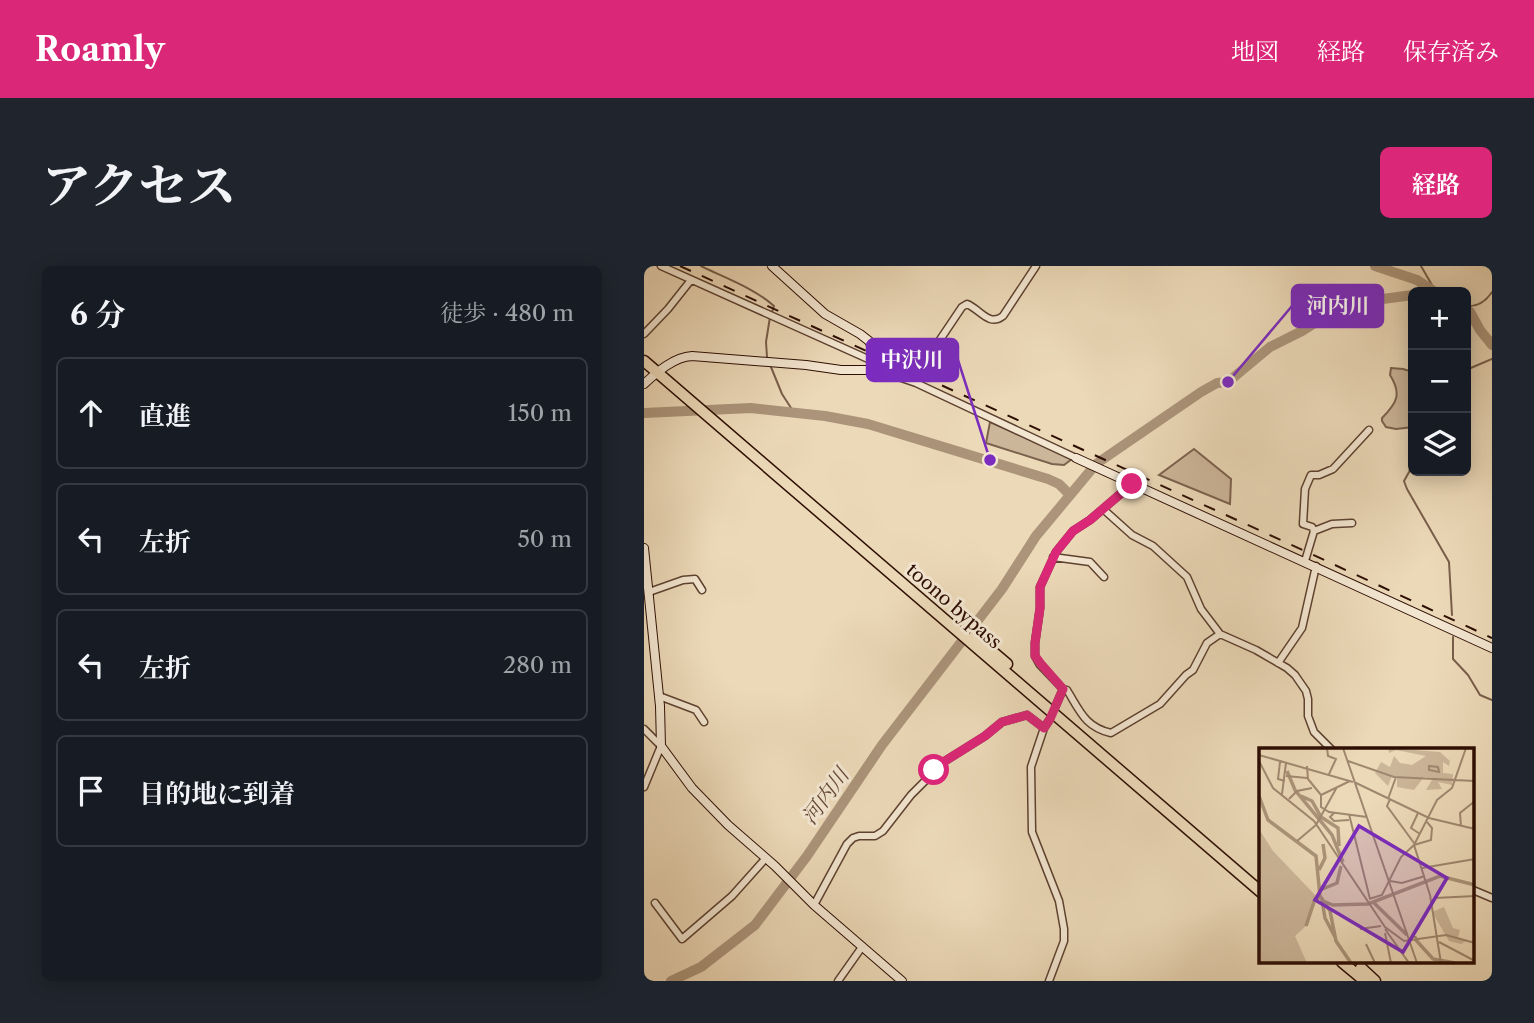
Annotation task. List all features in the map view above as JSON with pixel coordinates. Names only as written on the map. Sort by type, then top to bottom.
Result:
[{"type":"highway","points":[[644,354],[660,371]]},
{"type":"highway","points":[[644,361],[660,371]]},
{"type":"highway","name":"toono bypass","points":[[660,371],[1259,881]]},
{"type":"highway","name":"toono bypass","points":[[1054,709],[1259,890]]},
{"type":"highway","points":[[1344,964],[1364,981]]},
{"type":"highway","points":[[1355,964],[1376,981]]},
{"type":"street","points":[[661,266],[771,314],[877,367],[1492,648]]},
{"type":"street","points":[[772,266],[825,314],[869,341],[877,367]]},
{"type":"street","points":[[873,349],[911,365],[925,362],[962,307],[971,305],[992,321],[997,320],[1003,316],[1036,266]]},
{"type":"street","points":[[644,334],[691,280]]},
{"type":"street","points":[[644,384],[680,358],[706,355],[841,370],[877,367]]},
{"type":"street","points":[[1314,531],[1312,527],[1303,524],[1305,489],[1311,475],[1319,475],[1333,468],[1369,430]]},
{"type":"street","points":[[1132,484],[1073,531],[1053,558],[1040,587],[1035,656],[1063,689],[1067,690],[1089,723],[1099,730],[1111,733],[1160,704],[1193,670],[1207,643],[1220,634]]},
{"type":"street","points":[[1103,509],[1132,535],[1153,546],[1187,577],[1201,609],[1220,634],[1256,650],[1295,675],[1306,691],[1308,716],[1314,732],[1330,748]]},
{"type":"street","points":[[1314,531],[1332,524],[1352,523]]},
{"type":"street","points":[[1305,561],[1314,531]]},
{"type":"street","points":[[644,548],[659,696],[661,746],[644,787]]},
{"type":"street","points":[[1053,558],[1090,562],[1104,576]]},
{"type":"street","points":[[1278,663],[1302,628],[1316,566]]},
{"type":"street","points":[[649,592],[683,580],[695,579],[702,590]]},
{"type":"street","points":[[1049,981],[1064,941],[1064,929],[1059,901],[1032,832],[1031,767],[1044,728],[1063,689]]},
{"type":"street","points":[[659,696],[696,710],[704,722]]},
{"type":"street","points":[[812,902],[847,844],[853,838],[875,836],[883,831],[911,795],[945,761],[1002,722],[1027,715],[1044,728]]},
{"type":"street","points":[[644,729],[661,746],[692,788],[727,825],[902,981]]},
{"type":"street","points":[[655,903],[682,939],[732,897],[766,858]]},
{"type":"street","points":[[1474,890],[1492,898]]},
{"type":"street","points":[[838,981],[862,947]]},
{"type":"shaded area","points":[[1391,368],[1408,370],[1408,428],[1386,427],[1382,421],[1397,393],[1390,375]]},
{"type":"shaded area","points":[[990,422],[1072,459],[1064,465],[1052,464],[986,443]]},
{"type":"shaded area","points":[[1194,449],[1231,479],[1230,504],[1159,475]]},
{"type":"waterway","points":[[701,266],[758,294],[774,306],[772,312]]},
{"type":"waterway","points":[[1375,266],[1417,280],[1428,287]]},
{"type":"waterway","points":[[1421,266],[1433,287]]},
{"type":"waterway","points":[[1471,306],[1481,303],[1492,292]]},
{"type":"waterway","name":"河内川","points":[[671,981],[701,967],[755,925],[807,856],[882,745],[1002,589],[1036,536],[1096,464],[1201,392],[1217,383],[1228,382],[1270,347],[1340,307],[1408,296]]},
{"type":"waterway","points":[[1471,314],[1492,345]]},
{"type":"waterway","points":[[767,357],[766,342],[770,317]]},
{"type":"waterway","points":[[1471,368],[1492,359]]},
{"type":"waterway","points":[[771,367],[782,394],[793,411]]},
{"type":"waterway","points":[[644,413],[751,408],[825,416],[868,424],[1048,479],[1059,484],[1070,495]]},
{"type":"waterway","points":[[1408,474],[1404,481],[1407,489],[1449,562],[1452,615]]},
{"type":"waterway","points":[[1453,637],[1453,659],[1468,675],[1480,695],[1492,700]]},
{"type":"railway","points":[[680,266],[1492,638]]},
{"type":"place","name":"河内川","points":[[1228,382]]},
{"type":"place","name":"中沢川","points":[[990,460]]},
{"type":"route","points":[[934,770],[1002,722],[1027,715],[1044,728],[1063,689],[1035,656],[1040,587],[1056,552],[1073,531],[1132,484]]}]
